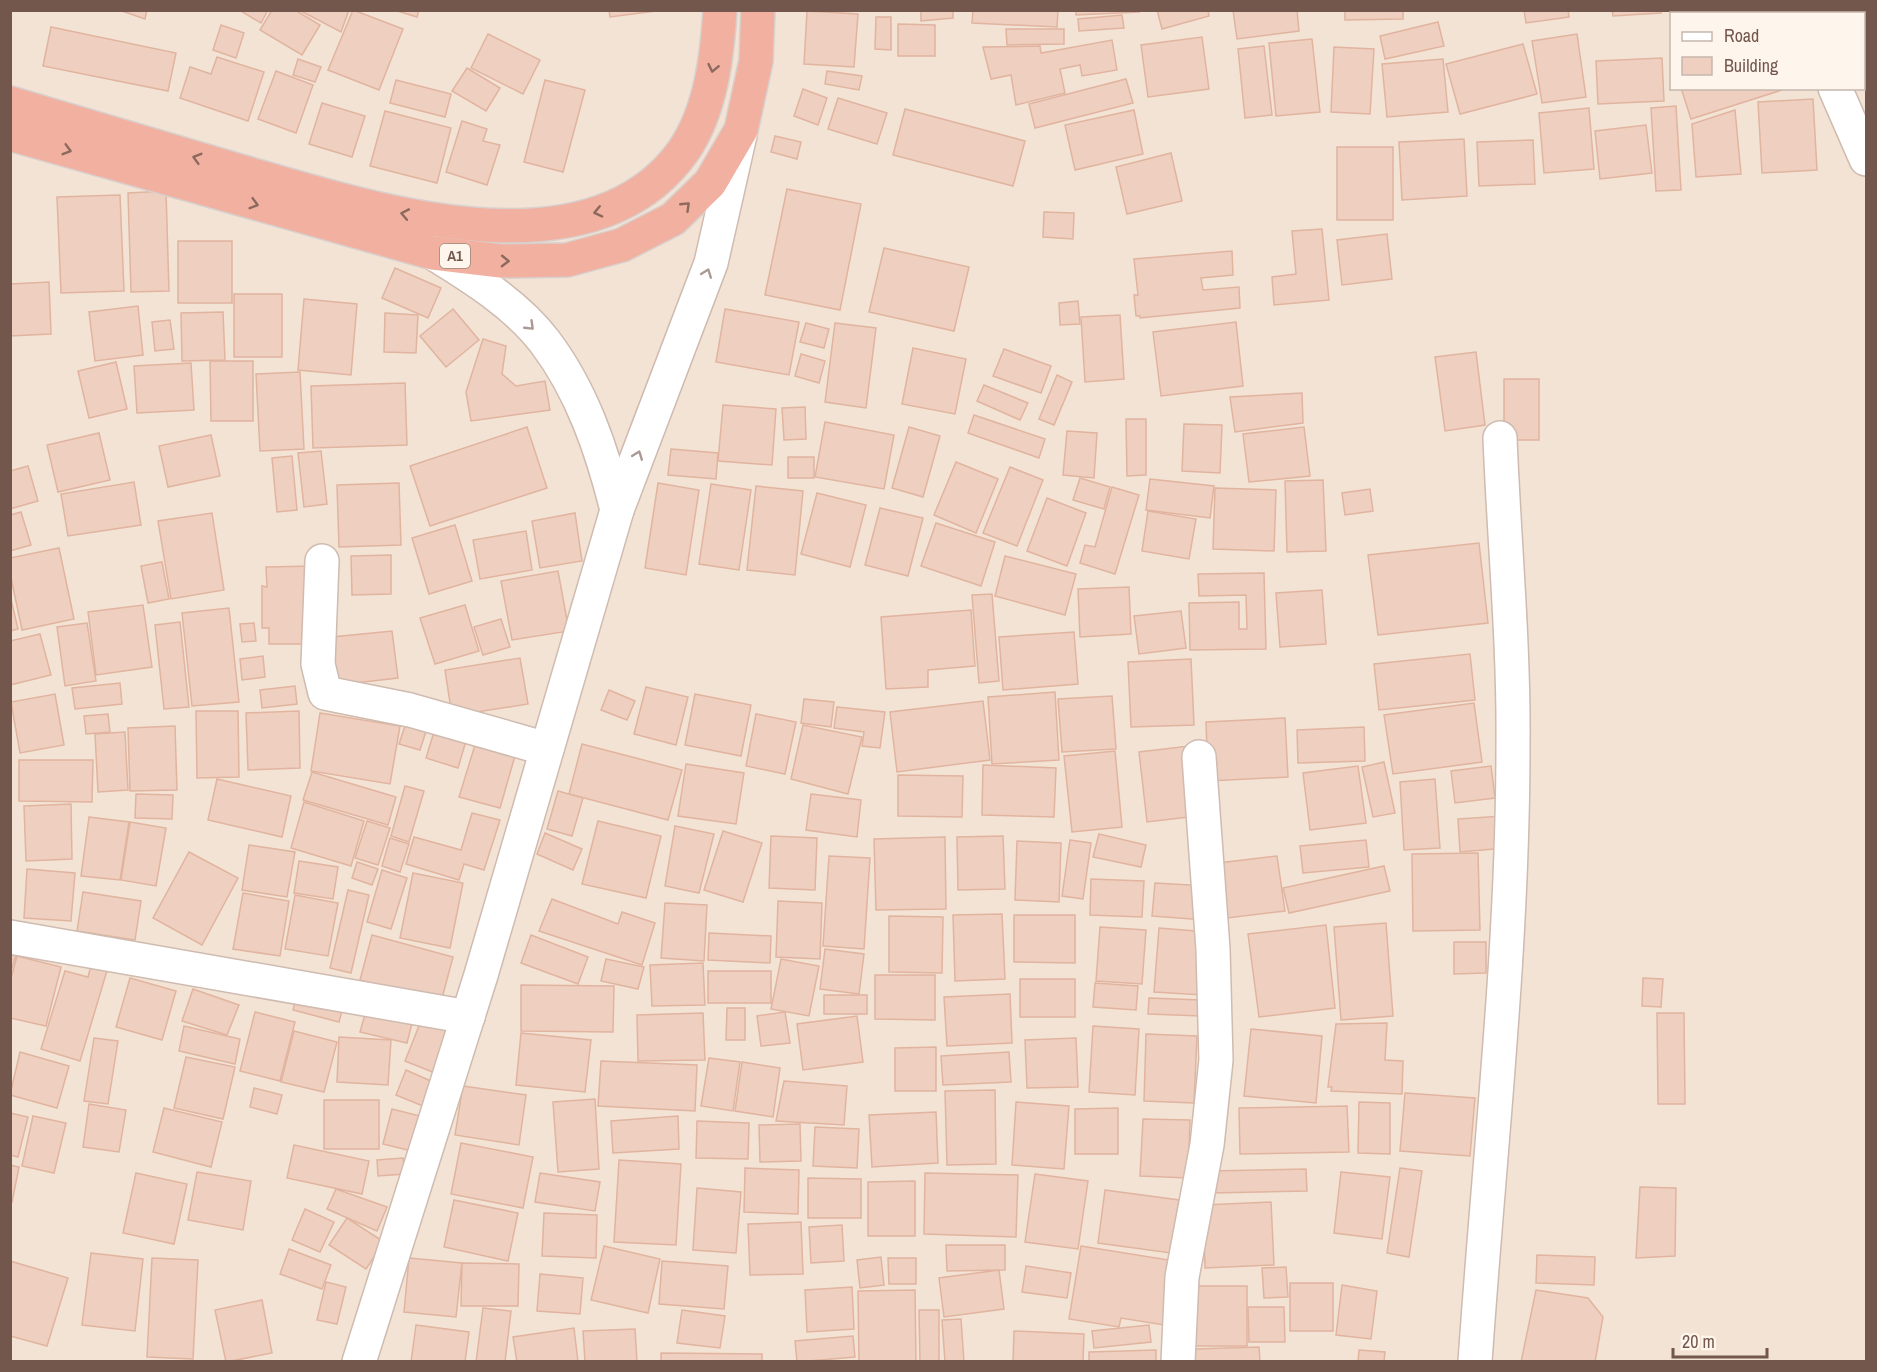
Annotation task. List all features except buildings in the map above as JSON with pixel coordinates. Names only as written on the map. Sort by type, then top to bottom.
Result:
[{"type":"highway","name":"A1","points":[[10,104],[353,204],[426,218],[484,225],[554,223],[611,209],[653,184],[684,149],[707,100],[718,46],[720,10]]},
{"type":"highway","name":"A1","points":[[10,134],[433,253],[501,261],[567,260],[622,245],[673,219],[710,183],[741,130],[756,61],[758,10]]},
{"type":"street","points":[[1836,90],[1866,159]]},
{"type":"street","points":[[359,1362],[468,1017],[617,510],[711,263],[741,130]]},
{"type":"street","points":[[433,253],[478,282],[543,340],[568,375],[590,423],[606,464],[617,510]]},
{"type":"street","points":[[1475,1362],[1488,1168],[1506,992],[1513,755],[1500,438]]},
{"type":"street","points":[[322,561],[318,664],[325,693],[410,710],[548,749]]},
{"type":"street","points":[[1178,1362],[1182,1277],[1207,1145],[1215,1060],[1213,949],[1199,757]]},
{"type":"street","points":[[10,937],[468,1017]]},
{"type":"shaded area","points":[[11,11],[1866,11],[1866,1361],[11,1361]]}]
